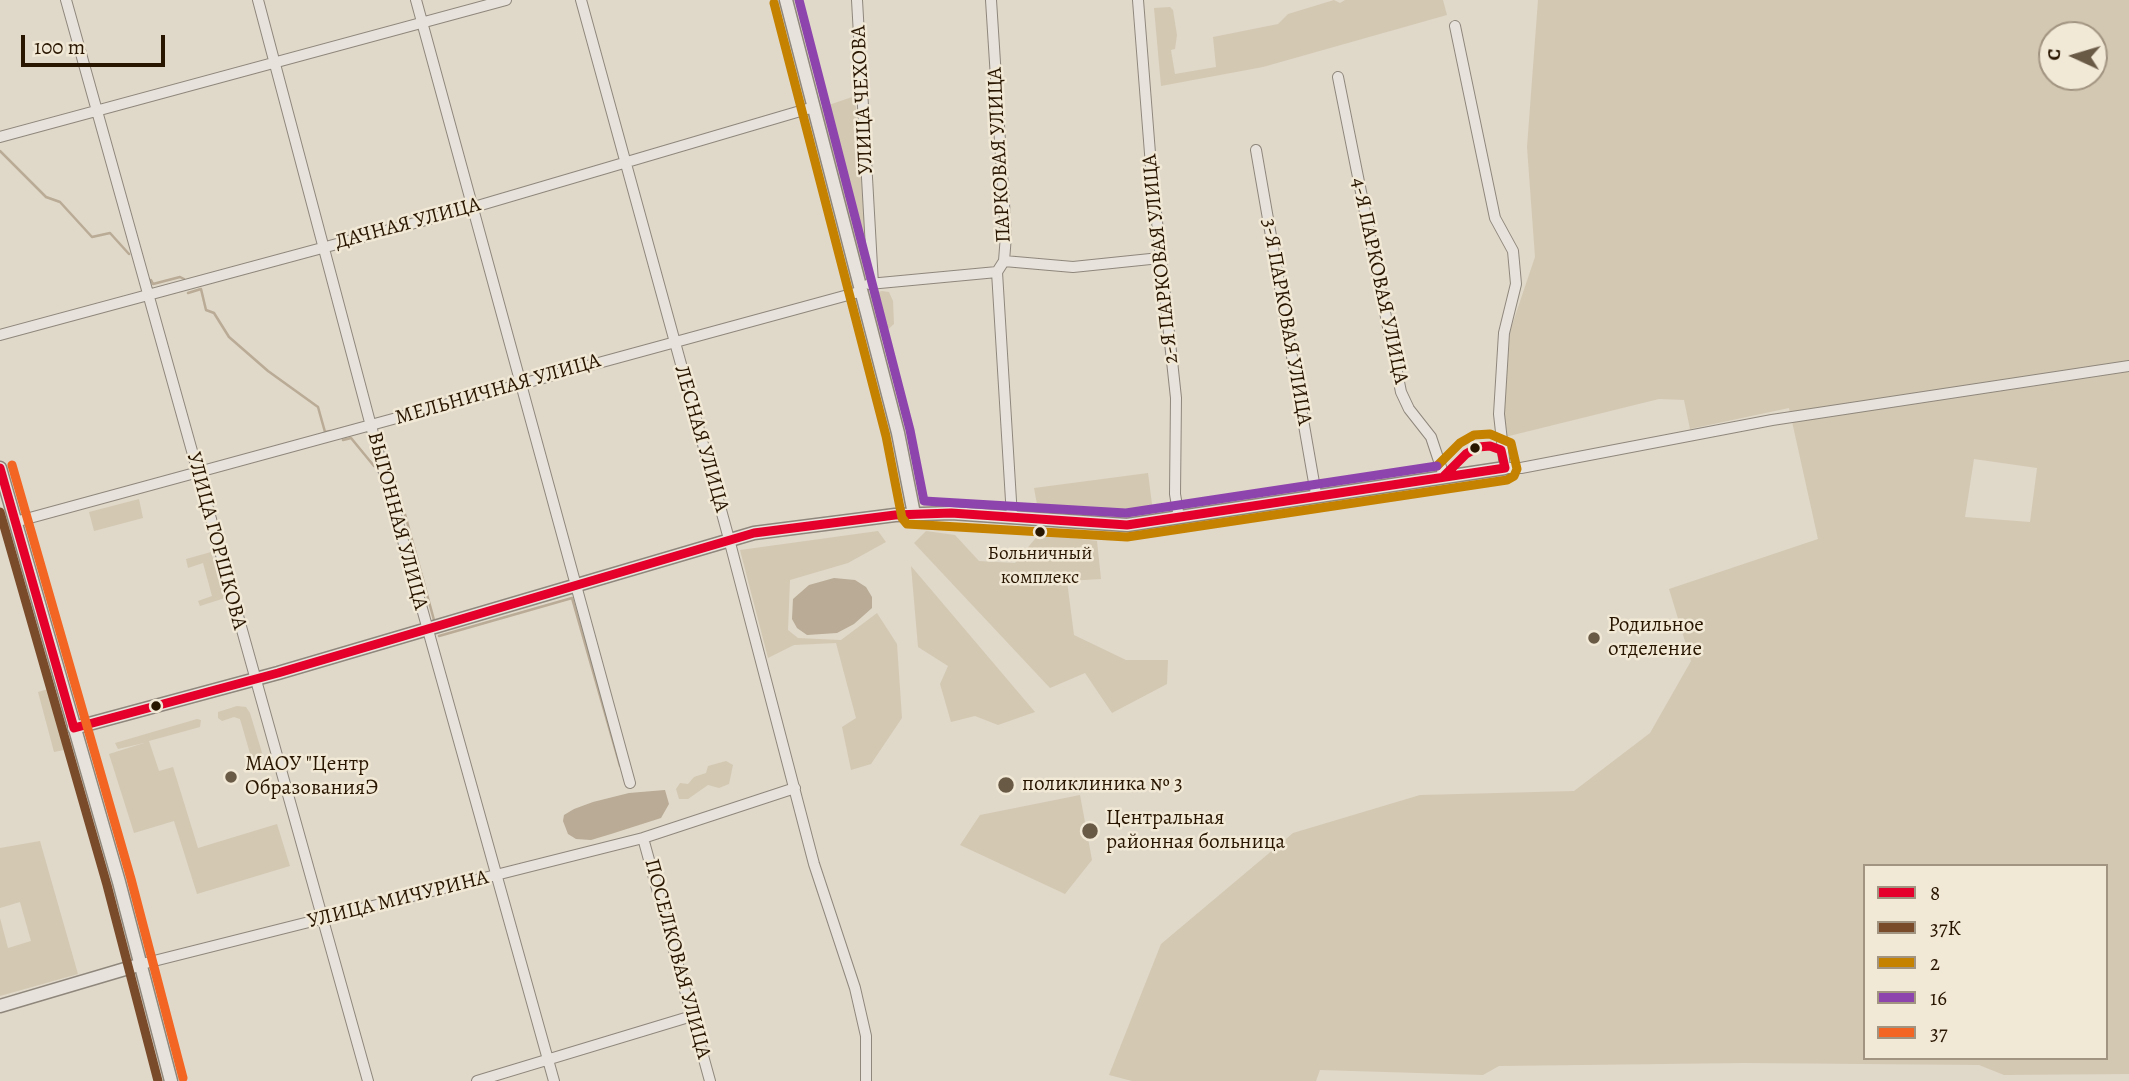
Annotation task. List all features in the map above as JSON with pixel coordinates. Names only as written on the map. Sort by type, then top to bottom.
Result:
[{"type":"street","name":"УЛИЦА ГОРШКОВА","points":[[66,0],[368,1081]]},
{"type":"street","name":"ВЫГОННАЯ УЛИЦА","points":[[258,0],[494,876],[554,1081]]},
{"type":"street","points":[[416,0],[474,207],[573,586],[629,783]]},
{"type":"street","points":[[0,137],[506,0]]},
{"type":"street","name":"ЛЕСНАЯ УЛИЦА","points":[[581,0],[729,539],[814,864],[855,988],[866,1036],[866,1081]]},
{"type":"street","points":[[786,0],[898,433],[915,514]]},
{"type":"street","name":"УЛИЦА ЧЕХОВА","points":[[857,0],[873,284]]},
{"type":"street","name":"ПАРКОВАЯ УЛИЦА","points":[[992,0],[1006,235],[1004,261],[997,272],[1012,517]]},
{"type":"street","name":"2-Я ПАРКОВАЯ УЛИЦА","points":[[1138,0],[1160,258],[1176,398],[1175,495],[1178,518]]},
{"type":"street","points":[[1455,26],[1495,218],[1513,251],[1516,284],[1504,332],[1499,414],[1504,468]]},
{"type":"street","name":"4-Я ПАРКОВАЯ УЛИЦА","points":[[1338,77],[1401,392],[1409,410],[1431,437],[1444,476]]},
{"type":"street","name":"ДАЧНАЯ УЛИЦА","points":[[0,335],[474,207],[814,107]]},
{"type":"street","name":"3-Я ПАРКОВАЯ УЛИЦА","points":[[1256,150],[1316,494]]},
{"type":"street","points":[[1004,261],[1073,267],[1160,258]]},
{"type":"street","name":"МЕЛЬНИЧНАЯ УЛИЦА","points":[[15,522],[197,470],[371,426],[873,284],[997,272]]},
{"type":"street","points":[[74,728],[255,679],[729,539],[799,527],[915,514],[1127,525],[1316,494],[1504,468],[1521,468],[1772,420],[2129,366]]},
{"type":"street","points":[[0,468],[142,964],[172,1081]]},
{"type":"street","name":"УЛИЦА МИЧУРИНА","points":[[0,1006],[142,964],[643,838],[795,788]]},
{"type":"street","name":"ПОСЕЛКОВАЯ УЛИЦА","points":[[643,838],[710,1081]]},
{"type":"street","points":[[477,1081],[692,1016]]},
{"type":"shaded area","points":[[1334,0],[1340,3],[1345,0],[1443,0],[1447,15],[1263,67],[1161,86],[1154,8],[1170,7],[1173,10],[1177,35],[1175,49],[1171,50],[1175,74],[1216,67],[1213,37],[1278,24],[1288,14]]},
{"type":"shaded area","points":[[1538,0],[2129,0],[2129,1074],[2004,1075],[1979,1065],[1745,1063],[1499,1066],[1483,1075],[1320,1070],[1316,1081],[1132,1081],[1109,1075],[1161,944],[1293,833],[1420,795],[1574,791],[1650,733],[1691,661],[1669,589],[1818,539],[1789,408],[1690,429],[1684,400],[1659,399],[1501,438],[1510,331],[1535,257],[1527,147]],"holes":[[[1974,459],[2037,468],[2030,522],[1965,517]]]},
{"type":"shaded area","points":[[855,96],[869,276],[863,278],[820,108]]},
{"type":"shaded area","points":[[889,292],[893,301],[894,324],[885,332],[875,328],[870,305],[870,294]]},
{"type":"shaded area","points":[[1148,473],[1153,512],[1038,510],[1034,488]]},
{"type":"shaded area","points":[[139,499],[143,518],[94,531],[89,512]]},
{"type":"shaded area","points":[[878,531],[886,542],[848,563],[790,580],[788,630],[798,638],[841,640],[877,613],[897,644],[902,718],[871,764],[851,770],[842,727],[856,718],[836,643],[794,645],[768,658],[740,550]]},
{"type":"shaded area","points":[[926,531],[955,535],[979,561],[1015,563],[1039,534],[1097,541],[1101,579],[1067,581],[1074,635],[1126,660],[1168,660],[1167,684],[1112,713],[1085,673],[1050,688],[914,543]]},
{"type":"shaded area","points":[[211,552],[225,598],[200,606],[198,601],[212,596],[203,563],[188,568],[186,559]]},
{"type":"shaded area","points":[[911,566],[1035,712],[998,725],[975,716],[951,722],[940,684],[948,666],[918,647]]},
{"type":"shaded area","points":[[834,578],[855,580],[866,587],[872,597],[872,608],[854,624],[837,633],[807,635],[797,628],[792,619],[793,599],[809,585]]},
{"type":"shaded area","points":[[48,689],[64,750],[54,752],[38,692]]},
{"type":"shaded area","points":[[237,706],[246,707],[250,713],[263,756],[259,763],[254,763],[251,757],[240,719],[234,717],[222,721],[218,718],[218,712]]},
{"type":"shaded area","points":[[201,720],[200,727],[149,741],[159,771],[173,767],[198,848],[277,824],[290,866],[197,894],[174,821],[134,833],[109,754],[144,743],[118,749],[115,743]]},
{"type":"shaded area","points":[[726,761],[733,765],[729,784],[719,788],[708,785],[688,799],[679,799],[676,789],[680,783],[688,784],[694,777],[706,773],[708,766]]},
{"type":"shaded area","points":[[665,790],[669,804],[661,818],[611,834],[591,840],[576,839],[568,834],[563,821],[564,815],[593,802],[629,793]]},
{"type":"shaded area","points":[[1080,795],[1092,860],[1065,894],[960,845],[980,815]]},
{"type":"shaded area","points":[[40,841],[78,974],[0,996],[0,918],[8,948],[31,941],[20,902],[0,908],[0,848]]},
{"type":"waterway","points":[[0,151],[46,197],[60,202],[92,237],[110,233],[129,254]]},
{"type":"waterway","points":[[151,280],[153,284],[180,277],[184,279]]},
{"type":"waterway","points":[[188,293],[201,289],[206,310],[214,313],[229,337],[268,371],[318,407],[325,432],[330,431]]},
{"type":"waterway","points":[[343,440],[351,438],[374,466]]},
{"type":"waterway","points":[[390,473],[397,485],[434,620]]},
{"type":"waterway","points":[[439,636],[572,598],[620,766]]},
{"type":"transit line","name":"16","points":[[799,0],[910,430],[924,501],[1126,513],[1437,466]]},
{"type":"transit line","name":"2","points":[[774,3],[886,436],[902,518],[907,524],[1127,537],[1507,480],[1514,476],[1517,469],[1511,443],[1490,434],[1474,435],[1460,443],[1437,466]]},
{"type":"transit line","name":"8","points":[[0,468],[74,728],[278,673],[754,533],[895,515],[951,513],[1127,525],[1505,468],[1501,450],[1490,446],[1478,447],[1466,454],[1444,476]]},
{"type":"transit line","name":"37","points":[[12,465],[131,879],[183,1078]]},
{"type":"transit line","name":"37К","points":[[0,512],[107,885],[158,1081]]},
{"type":"place","name":"Больничный комплекс","points":[[1040,532]]},
{"type":"place","name":"Родильное отделение","points":[[1594,638]]},
{"type":"place","name":"МАОУ \"Центр ОбразованияЭ","points":[[231,777]]},
{"type":"place","name":"поликлиника № 3","points":[[1006,785]]},
{"type":"place","name":"Центральная районная больница","points":[[1090,831]]}]
